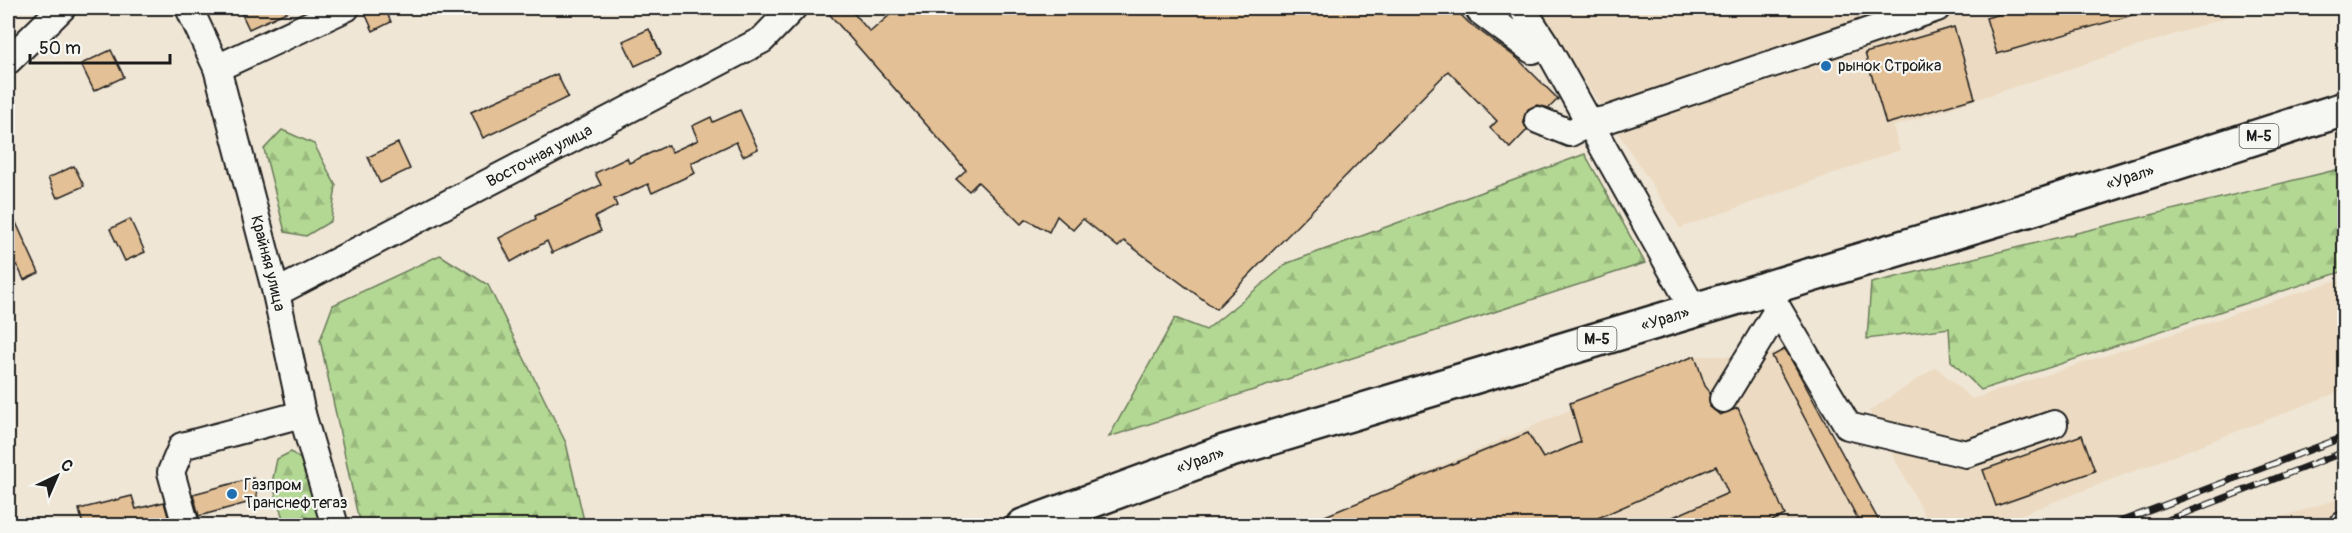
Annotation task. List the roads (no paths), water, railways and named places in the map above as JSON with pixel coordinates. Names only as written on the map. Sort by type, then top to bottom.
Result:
[{"type":"highway","name":"«Урал»","points":[[1023,525],[1224,452],[1694,310],[1772,299],[2173,163],[2344,109]]},
{"type":"highway","name":"«Урал»","points":[[2173,163],[2344,124]]},
{"type":"street","points":[[8,61],[62,8]]},
{"type":"street","name":"Крайняя улица","points":[[189,8],[217,68],[276,293],[302,414],[335,525]]},
{"type":"street","points":[[217,68],[346,8]]},
{"type":"street","name":"Восточная улица","points":[[276,293],[762,40],[793,8]]},
{"type":"street","points":[[1522,8],[1546,45],[1694,310]]},
{"type":"street","points":[[1538,120],[1570,133],[1590,123],[1608,119],[1937,8]]},
{"type":"street","points":[[1479,11],[1532,50],[1546,45]]},
{"type":"street","points":[[1723,399],[1772,299]]},
{"type":"street","points":[[1772,299],[1848,426],[1966,454],[2054,424]]},
{"type":"street","points":[[186,525],[171,472],[182,446],[302,414]]},
{"type":"railway","points":[[2109,526],[2344,437]]},
{"type":"railway","points":[[2152,526],[2344,452]]},
{"type":"place","name":"рынок Стройка","points":[[1826,66]]},
{"type":"place","name":"Газпром Транснефтегаз","points":[[232,494]]}]
